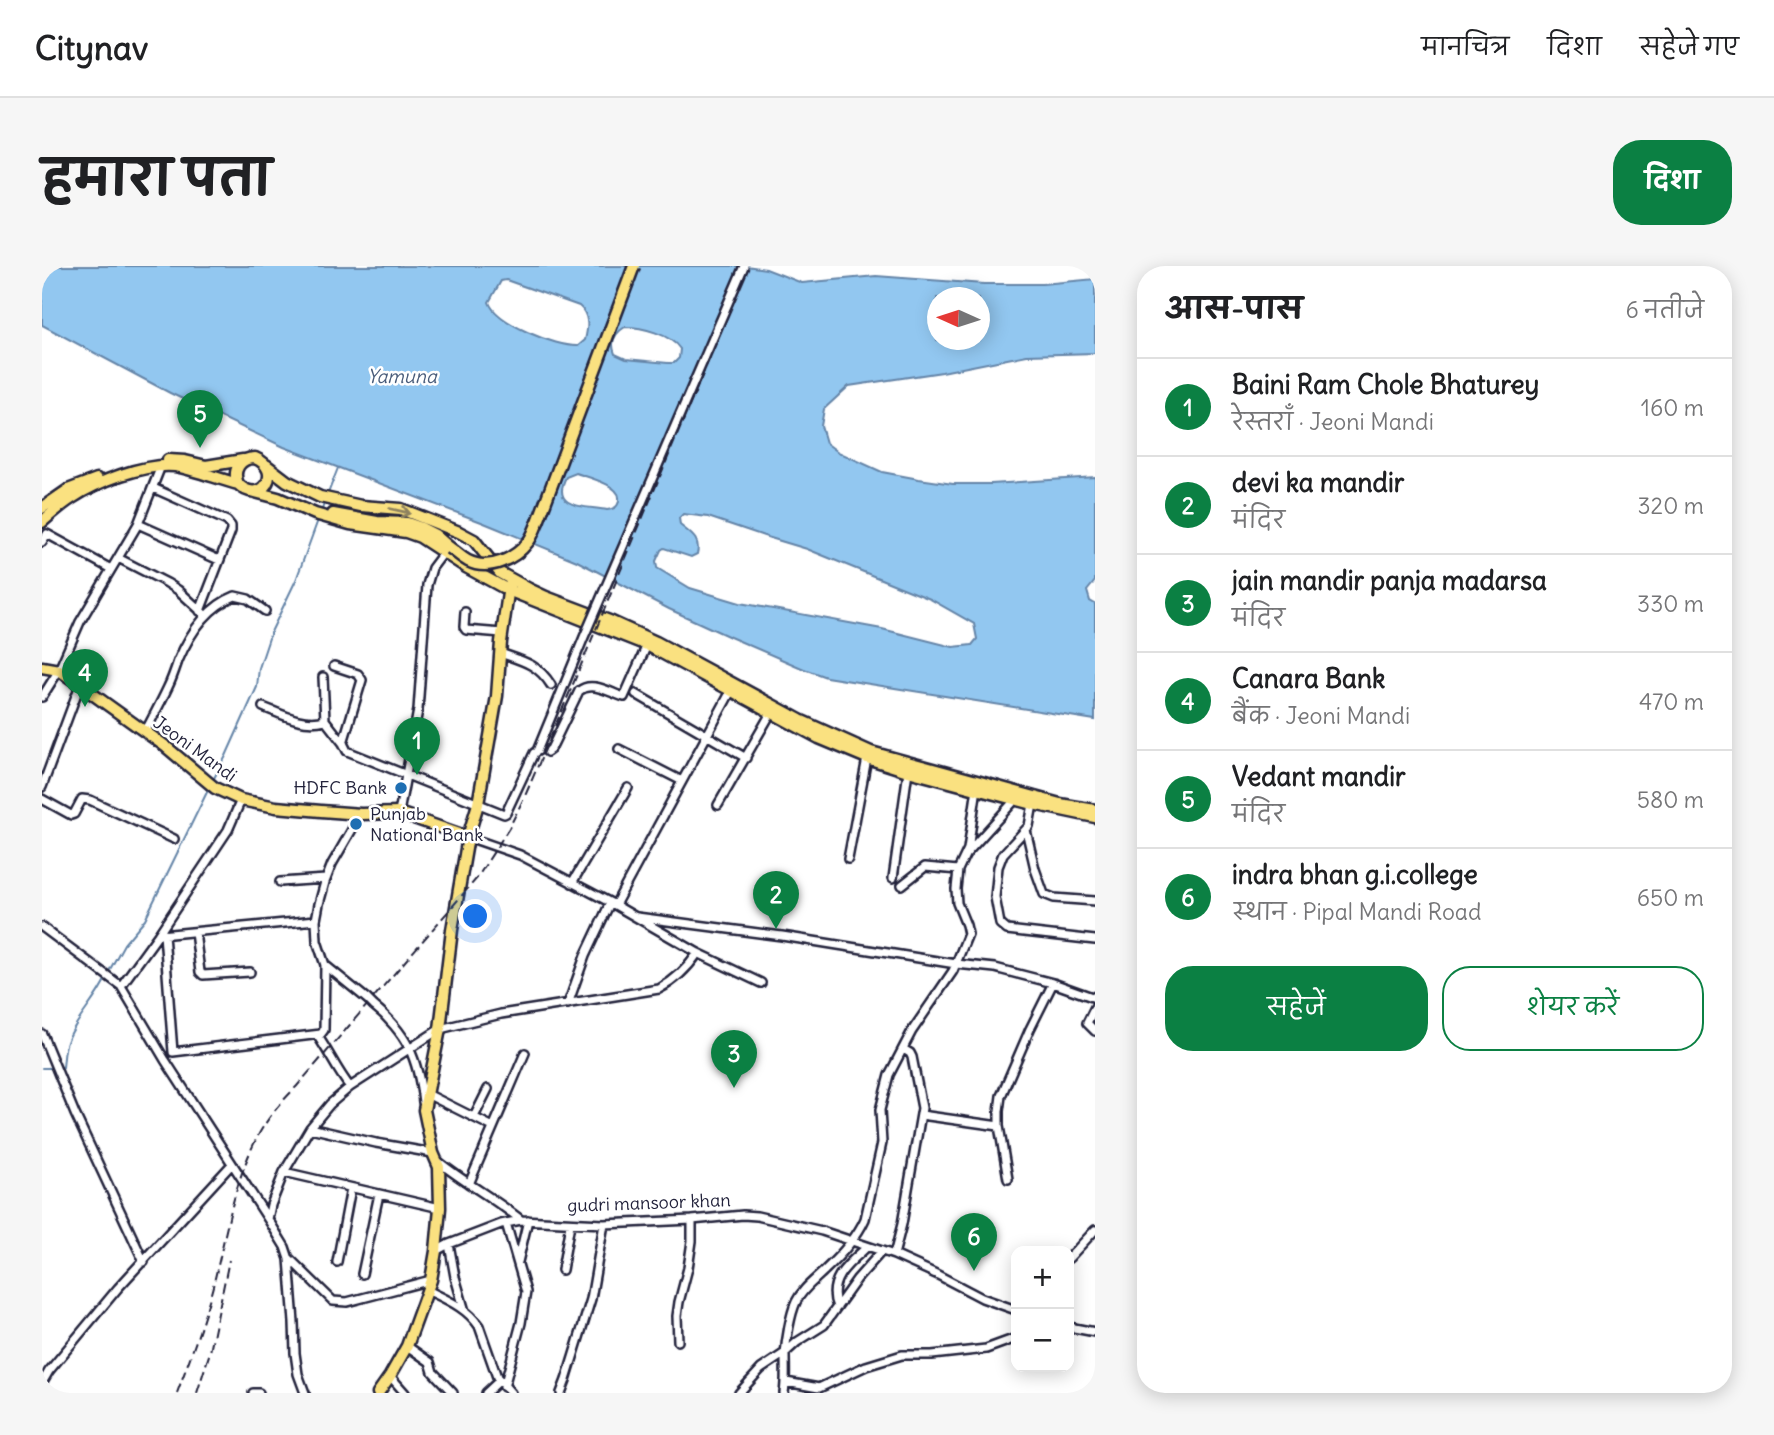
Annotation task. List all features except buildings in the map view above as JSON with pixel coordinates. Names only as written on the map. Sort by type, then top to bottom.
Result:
[{"type":"main road","points":[[42,508],[68,490],[140,464],[175,460],[210,466],[255,458],[317,505],[330,510],[350,524],[406,531],[469,562],[485,565],[501,562],[518,553],[530,540],[634,266]]},
{"type":"main road","points":[[244,460],[235,473],[243,490],[421,528],[435,535],[466,567],[508,590],[647,645],[819,738],[908,771],[1033,804],[1095,817]]},
{"type":"main road","points":[[255,492],[265,487],[268,482],[269,470],[266,465]]},
{"type":"main road","points":[[42,522],[89,488],[128,473],[162,466],[178,467],[238,484]]},
{"type":"main road","points":[[330,510],[361,506],[401,509],[459,532],[474,540],[495,568],[511,579],[546,597],[656,642],[800,720],[871,752],[1060,804],[1095,810]]},
{"type":"main road","points":[[378,1393],[407,1346],[429,1285],[436,1251],[440,1208],[439,1167],[424,1110],[440,1029],[452,930],[468,837],[478,804],[497,696],[502,633],[511,579]]},
{"type":"main road","name":"Jeoni Mandi","points":[[42,667],[59,670],[145,732],[215,788],[241,800],[276,807],[361,814],[399,813],[468,837]]},
{"type":"street","points":[[541,751],[584,638],[744,266]]},
{"type":"street","points":[[42,697],[59,670],[80,622],[138,524],[162,466]]},
{"type":"street","points":[[145,732],[203,613],[231,531],[229,523],[153,488]]},
{"type":"street","points":[[138,524],[219,560]]},
{"type":"street","points":[[42,542],[44,533],[111,569]]},
{"type":"street","points":[[399,813],[418,710],[427,586],[432,568],[447,550]]},
{"type":"street","points":[[118,558],[178,590],[203,613]]},
{"type":"street","points":[[203,613],[235,596],[247,599],[265,611]]},
{"type":"street","points":[[465,612],[466,630],[502,633]]},
{"type":"street","points":[[323,677],[326,720],[347,751],[500,814],[506,813],[534,753],[551,749],[579,691],[587,686],[624,697],[647,645]]},
{"type":"street","points":[[500,653],[540,670],[551,685]]},
{"type":"street","points":[[334,666],[358,674],[362,680],[343,743]]},
{"type":"street","points":[[42,787],[80,685]]},
{"type":"street","points":[[568,1004],[595,931],[613,904],[731,691]]},
{"type":"street","points":[[636,694],[746,758]]},
{"type":"street","points":[[263,707],[296,720],[317,723],[326,720]]},
{"type":"street","points":[[718,806],[771,713]]},
{"type":"street","points":[[619,749],[682,781]]},
{"type":"street","points":[[848,859],[867,758]]},
{"type":"street","points":[[893,878],[908,771]]},
{"type":"street","points":[[572,883],[628,788]]},
{"type":"street","points":[[967,854],[977,788]]},
{"type":"street","points":[[42,799],[71,815],[80,800],[85,799],[174,839]]},
{"type":"street","points":[[784,1393],[785,1353],[799,1296],[852,1241],[865,1219],[882,1143],[880,1110],[889,1075],[912,1031],[956,964],[968,934],[957,903],[958,870],[967,854],[1016,799]]},
{"type":"street","points":[[121,986],[161,935],[228,830],[241,800]]},
{"type":"street","points":[[1033,804],[1026,830],[1003,854],[998,867],[995,897],[1000,924],[1007,930],[1095,940]]},
{"type":"street","points":[[165,1060],[173,1052],[324,1032],[325,965],[317,946],[316,920],[332,864],[361,814]]},
{"type":"street","points":[[1026,830],[1044,894],[1054,898],[1095,901]]},
{"type":"street","points":[[468,837],[520,855],[637,916],[698,953],[761,983]]},
{"type":"street","points":[[902,886],[925,867],[958,870]]},
{"type":"street","points":[[280,882],[326,879]]},
{"type":"street","points":[[637,916],[995,968],[1053,983],[1095,998]]},
{"type":"street","points":[[161,935],[316,920]]},
{"type":"street","points":[[42,927],[121,986],[165,1060],[285,1247],[289,1259],[295,1353],[298,1374],[305,1393]]},
{"type":"street","points":[[195,932],[200,972],[203,975],[250,972]]},
{"type":"street","points":[[161,935],[173,1052]]},
{"type":"street","points":[[268,1219],[284,1172],[310,1128],[330,1104],[350,1087],[409,1048],[440,1029],[501,1014],[659,989],[686,970],[698,953]]},
{"type":"street","points":[[325,965],[367,999],[389,1021],[409,1048],[422,1092],[424,1110]]},
{"type":"street","points":[[1008,1179],[999,1126],[1001,1096],[1053,983]]},
{"type":"street","points":[[1095,1007],[1087,1023],[1095,1031]]},
{"type":"street","points":[[42,1034],[75,1114],[144,1262]]},
{"type":"street","points":[[317,1035],[350,1087]]},
{"type":"street","points":[[894,1255],[902,1224],[922,1104],[912,1057],[902,1049]]},
{"type":"street","points":[[469,1184],[525,1053]]},
{"type":"street","points":[[474,1117],[488,1089]]},
{"type":"street","points":[[427,1094],[493,1127]]},
{"type":"street","points":[[921,1115],[999,1126]]},
{"type":"street","points":[[310,1128],[435,1156],[469,1184],[525,1220],[518,1263]]},
{"type":"street","points":[[42,1383],[72,1342],[118,1288],[232,1164]]},
{"type":"street","points":[[284,1172],[440,1208]]},
{"type":"street","points":[[337,1262],[351,1188]]},
{"type":"street","points":[[362,1274],[379,1194]]},
{"type":"street","name":"gudri mansoor khan","points":[[436,1251],[506,1223],[525,1220],[604,1224],[757,1216],[822,1231],[894,1255],[982,1298],[1013,1309]]},
{"type":"street","points":[[678,1341],[679,1302],[688,1268],[692,1220]]},
{"type":"street","points":[[486,1393],[502,1383],[526,1301],[526,1285],[506,1223]]},
{"type":"street","points":[[562,1270],[570,1224]]},
{"type":"street","points":[[561,1393],[591,1299],[604,1224]]},
{"type":"street","points":[[1074,1253],[1095,1230]]},
{"type":"street","points":[[449,1244],[464,1309]]},
{"type":"street","points":[[837,1307],[834,1293],[839,1274],[867,1247]]},
{"type":"street","points":[[739,1393],[761,1369],[824,1325],[882,1251]]},
{"type":"street","points":[[289,1259],[333,1301],[347,1302],[429,1285],[464,1309],[479,1326],[502,1383],[511,1393]]},
{"type":"street","points":[[1074,1328],[1095,1332]]},
{"type":"street","points":[[786,1381],[819,1388],[866,1366],[902,1355],[932,1355],[986,1349],[1011,1340]]},
{"type":"street","points":[[407,1346],[430,1362],[433,1373],[453,1393]]},
{"type":"street","points":[[390,1376],[405,1393]]},
{"type":"street","points":[[253,1393],[260,1393]]},
{"type":"water","name":"Yamuna","points":[[42,266],[746,266],[766,269],[802,283],[876,276],[984,284],[1042,284],[1095,279],[1095,353],[1027,355],[942,372],[849,386],[824,409],[821,426],[826,443],[838,452],[882,472],[919,479],[953,484],[991,484],[1095,477],[1095,581],[1087,591],[1090,601],[1095,604],[1095,720],[826,677],[669,609],[577,561],[284,447],[170,393],[42,325]],"holes":[[[506,280],[579,306],[587,318],[585,340],[578,346],[556,342],[528,332],[503,318],[489,302],[501,281]],[[625,327],[655,332],[670,339],[680,349],[679,358],[674,363],[668,363],[626,359],[615,354],[613,342]],[[576,473],[595,479],[615,490],[619,502],[616,507],[607,510],[572,504],[563,495],[562,487],[566,477]],[[683,514],[708,517],[807,549],[930,599],[974,624],[977,639],[972,645],[953,647],[882,629],[740,603],[690,588],[657,568],[656,561],[664,548],[691,557],[697,554],[698,544],[680,525],[679,518]]]},
{"type":"waterway","points":[[327,496],[338,468]]},
{"type":"waterway","points":[[321,512],[325,501]]},
{"type":"waterway","points":[[213,780],[257,687],[259,668],[271,632],[296,580],[318,520]]},
{"type":"waterway","points":[[108,973],[124,944],[145,919],[209,788]]},
{"type":"waterway","points":[[61,1067],[70,1036],[106,978]]},
{"type":"waterway","points":[[42,1068],[51,1068]]},
{"type":"railway","points":[[177,1393],[209,1300],[237,1188],[260,1132],[282,1102],[477,878],[509,828],[571,689],[748,266]]},
{"type":"railway","points":[[197,1393],[210,1352],[229,1260]]},
{"type":"place","name":"Vedant mandir","points":[[200,448]]},
{"type":"place","name":"Canara Bank","points":[[85,707]]},
{"type":"place","name":"Baini Ram Chole Bhaturey","points":[[417,775]]},
{"type":"place","name":"HDFC Bank","points":[[401,788]]},
{"type":"place","name":"Punjab National Bank","points":[[356,824]]},
{"type":"place","name":"devi ka mandir","points":[[776,929]]},
{"type":"place","name":"jain mandir panja madarsa","points":[[734,1088]]},
{"type":"place","name":"indra bhan g.i.college","points":[[974,1271]]}]
